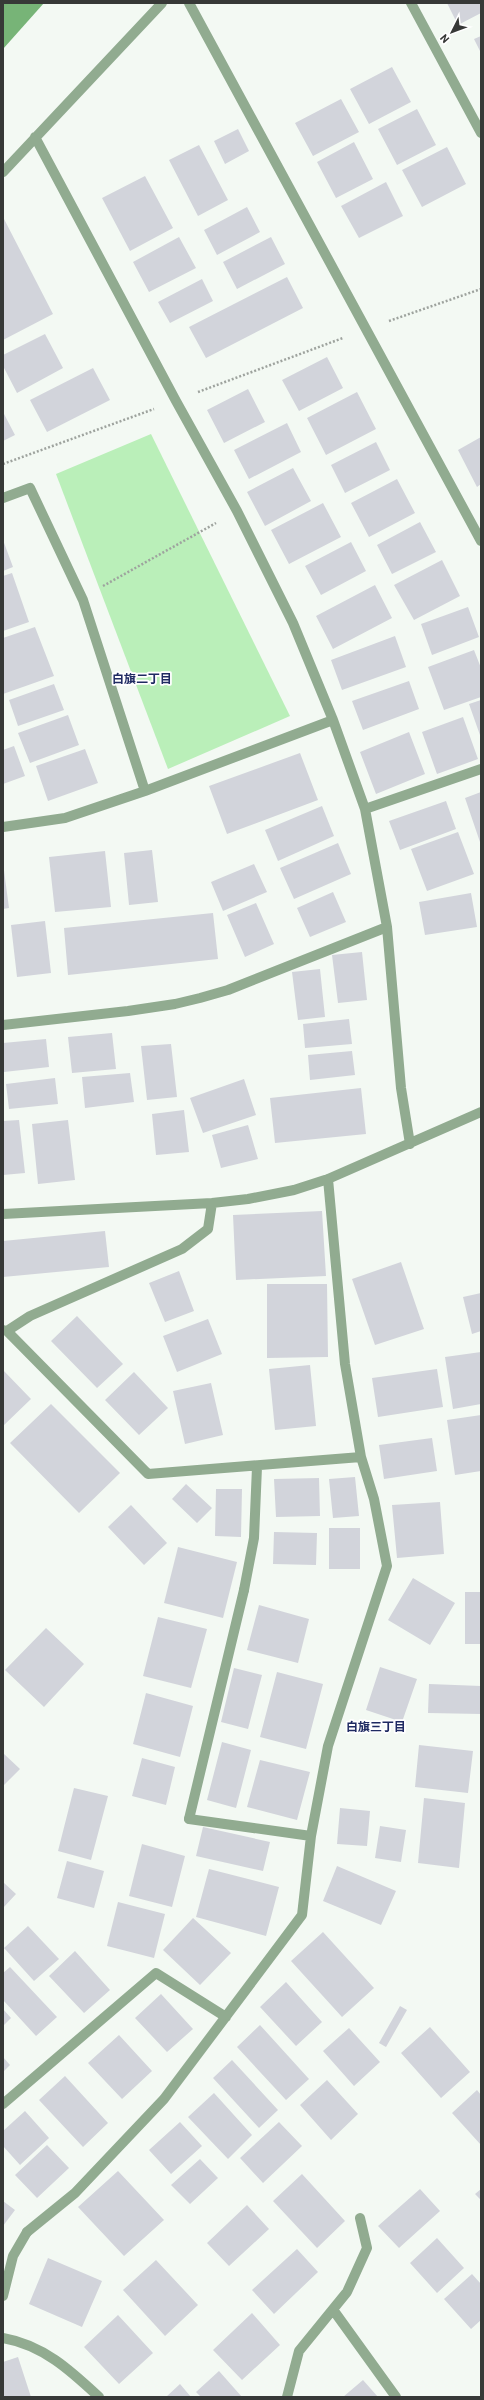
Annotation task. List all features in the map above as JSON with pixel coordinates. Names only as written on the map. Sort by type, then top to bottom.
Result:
[{"type":"street","points":[[3,172],[162,3]]},
{"type":"street","points":[[189,3],[481,541]]},
{"type":"street","points":[[411,3],[481,133]]},
{"type":"street","points":[[35,138],[176,401],[237,511],[293,623],[333,720],[365,809],[388,927],[401,1088],[410,1144]]},
{"type":"street","points":[[3,498],[30,488],[83,600],[145,791]]},
{"type":"street","points":[[3,827],[65,818],[145,791],[333,720]]},
{"type":"street","points":[[365,809],[481,769]]},
{"type":"street","points":[[3,1025],[143,1008],[200,998],[228,990],[388,927]]},
{"type":"street","points":[[3,1214],[212,1203],[256,1198],[294,1190],[328,1179],[481,1112]]},
{"type":"street","points":[[3,2296],[13,2256],[26,2232],[75,2193],[143,2123],[164,2099],[302,1915],[312,1836],[328,1746],[387,1566],[374,1499],[361,1457],[345,1364],[328,1179]]},
{"type":"street","points":[[212,1203],[208,1229],[182,1249],[30,1316],[5,1331],[148,1474],[257,1467],[361,1457]]},
{"type":"street","points":[[257,1467],[254,1538],[244,1590],[189,1819],[312,1836]]},
{"type":"street","points":[[3,2104],[156,1973],[226,2017]]},
{"type":"street","points":[[288,2397],[299,2351],[334,2311],[347,2292],[368,2248],[360,2218]]},
{"type":"street","points":[[334,2311],[396,2397]]},
{"type":"street","points":[[3,2338],[24,2342],[62,2364],[99,2397]]},
{"type":"path","points":[[3,464],[176,401],[366,329],[481,289]]},
{"type":"path","points":[[83,600],[115,577],[237,511]]},
{"type":"shaded area","points":[[3,3],[44,3],[3,49]]},
{"type":"shaded area","points":[[151,434],[290,716],[168,769],[56,474]]},
{"type":"building","points":[[447,3],[481,3],[481,13],[458,25]]},
{"type":"building","points":[[481,36],[481,53],[474,39]]},
{"type":"building","points":[[392,67],[411,102],[369,124],[350,89]]},
{"type":"building","points":[[341,99],[359,132],[313,156],[295,123]]},
{"type":"building","points":[[417,109],[436,145],[397,165],[378,129]]},
{"type":"building","points":[[238,129],[249,151],[225,164],[214,141]]},
{"type":"building","points":[[354,142],[373,179],[336,198],[317,162]]},
{"type":"building","points":[[199,145],[228,200],[198,216],[169,160]]},
{"type":"building","points":[[447,147],[466,184],[422,207],[402,170]]},
{"type":"building","points":[[145,176],[173,228],[130,251],[102,198]]},
{"type":"building","points":[[386,182],[403,216],[359,238],[341,206]]},
{"type":"building","points":[[247,207],[260,232],[217,255],[204,230]]},
{"type":"building","points":[[3,217],[53,314],[3,340]]},
{"type":"building","points":[[179,237],[196,268],[149,292],[133,262]]},
{"type":"building","points":[[271,237],[285,264],[237,289],[223,262]]},
{"type":"building","points":[[287,277],[303,308],[206,358],[189,327]]},
{"type":"building","points":[[202,279],[213,301],[170,323],[158,302]]},
{"type":"building","points":[[45,334],[63,368],[17,393],[3,366],[3,355]]},
{"type":"building","points":[[327,357],[343,388],[299,411],[282,380]]},
{"type":"building","points":[[93,368],[110,400],[47,432],[30,400]]},
{"type":"building","points":[[248,389],[265,422],[224,443],[207,410]]},
{"type":"building","points":[[357,392],[376,429],[326,455],[307,418]]},
{"type":"building","points":[[3,412],[15,435],[3,441]]},
{"type":"building","points":[[287,423],[301,452],[249,479],[234,450]]},
{"type":"building","points":[[481,437],[481,484],[477,487],[458,450]]},
{"type":"building","points":[[376,442],[390,470],[345,493],[331,465]]},
{"type":"building","points":[[293,468],[311,501],[265,526],[247,492]]},
{"type":"building","points":[[397,479],[415,513],[369,537],[351,503]]},
{"type":"building","points":[[323,503],[341,537],[289,564],[271,530]]},
{"type":"building","points":[[420,522],[436,552],[392,574],[377,545]]},
{"type":"building","points":[[3,540],[13,567],[3,571]]},
{"type":"building","points":[[351,542],[366,571],[321,595],[305,566]]},
{"type":"building","points":[[442,560],[460,596],[414,620],[394,585]]},
{"type":"building","points":[[12,573],[29,622],[3,631],[3,576]]},
{"type":"building","points":[[375,585],[392,618],[333,649],[316,616]]},
{"type":"building","points":[[468,607],[479,637],[432,655],[421,624]]},
{"type":"building","points":[[35,627],[54,676],[3,694],[3,638]]},
{"type":"building","points":[[395,636],[406,667],[342,690],[331,660]]},
{"type":"building","points":[[474,650],[481,668],[481,697],[444,710],[428,667]]},
{"type":"building","points":[[409,681],[419,709],[363,730],[352,701]]},
{"type":"building","points":[[54,684],[64,710],[18,726],[9,700]]},
{"type":"building","points":[[481,700],[481,738],[469,704]]},
{"type":"building","points":[[68,715],[79,745],[30,763],[18,733]]},
{"type":"building","points":[[463,717],[478,759],[437,774],[422,732]]},
{"type":"building","points":[[409,732],[425,774],[376,794],[360,752]]},
{"type":"building","points":[[14,746],[25,776],[3,784],[3,750]]},
{"type":"building","points":[[85,749],[98,783],[48,801],[36,766]]},
{"type":"building","points":[[300,753],[318,800],[227,834],[209,786]]},
{"type":"building","points":[[481,792],[481,845],[465,798]]},
{"type":"building","points":[[446,801],[456,829],[400,850],[389,821]]},
{"type":"building","points":[[322,806],[334,836],[278,861],[265,830]]},
{"type":"building","points":[[458,832],[474,874],[427,891],[411,849]]},
{"type":"building","points":[[338,843],[351,874],[294,899],[280,868]]},
{"type":"building","points":[[152,850],[158,902],[129,905],[124,853]]},
{"type":"building","points":[[105,851],[111,907],[55,912],[49,857]]},
{"type":"building","points":[[3,863],[9,908],[3,909]]},
{"type":"building","points":[[254,864],[267,892],[223,911],[211,882]]},
{"type":"building","points":[[333,892],[346,922],[310,937],[297,908]]},
{"type":"building","points":[[471,893],[477,927],[425,935],[419,902]]},
{"type":"building","points":[[256,903],[274,944],[245,957],[227,915]]},
{"type":"building","points":[[213,913],[218,959],[68,975],[64,928]]},
{"type":"building","points":[[45,921],[51,973],[17,977],[11,925]]},
{"type":"building","points":[[362,952],[367,1000],[338,1003],[332,955]]},
{"type":"building","points":[[320,969],[325,1017],[298,1020],[292,972]]},
{"type":"building","points":[[349,1019],[352,1044],[305,1048],[303,1024]]},
{"type":"building","points":[[112,1033],[116,1069],[72,1073],[68,1037]]},
{"type":"building","points":[[46,1039],[49,1067],[4,1072],[3,1043]]},
{"type":"building","points":[[171,1044],[177,1097],[147,1100],[141,1046]]},
{"type":"building","points":[[352,1051],[355,1075],[310,1080],[308,1055]]},
{"type":"building","points":[[130,1073],[134,1102],[85,1108],[82,1077]]},
{"type":"building","points":[[55,1078],[58,1104],[9,1109],[6,1084]]},
{"type":"building","points":[[244,1079],[256,1115],[203,1133],[190,1098]]},
{"type":"building","points":[[361,1088],[366,1134],[275,1143],[270,1098]]},
{"type":"building","points":[[184,1110],[189,1152],[156,1155],[152,1114]]},
{"type":"building","points":[[19,1120],[25,1173],[3,1175],[3,1121]]},
{"type":"building","points":[[68,1120],[75,1180],[38,1184],[32,1124]]},
{"type":"building","points":[[248,1125],[258,1159],[221,1168],[212,1135]]},
{"type":"building","points":[[322,1211],[326,1276],[236,1280],[233,1215]]},
{"type":"building","points":[[105,1231],[109,1267],[3,1277],[3,1241]]},
{"type":"building","points":[[401,1262],[424,1329],[375,1345],[352,1279]]},
{"type":"building","points":[[179,1271],[194,1311],[165,1322],[149,1283]]},
{"type":"building","points":[[267,1284],[327,1284],[328,1357],[267,1358]]},
{"type":"building","points":[[481,1293],[481,1331],[472,1334],[463,1297]]},
{"type":"building","points":[[77,1316],[123,1364],[97,1388],[51,1341]]},
{"type":"building","points":[[208,1319],[222,1354],[177,1372],[163,1336]]},
{"type":"building","points":[[481,1352],[481,1404],[453,1409],[445,1357]]},
{"type":"building","points":[[310,1365],[316,1426],[275,1430],[269,1369]]},
{"type":"building","points":[[437,1369],[443,1407],[378,1417],[372,1378]]},
{"type":"building","points":[[3,1370],[31,1399],[3,1426]]},
{"type":"building","points":[[134,1372],[168,1408],[139,1435],[105,1400]]},
{"type":"building","points":[[211,1383],[223,1435],[185,1444],[173,1391]]},
{"type":"building","points":[[51,1404],[120,1473],[79,1513],[10,1443]]},
{"type":"building","points":[[481,1415],[481,1471],[455,1475],[447,1420]]},
{"type":"building","points":[[432,1438],[437,1471],[384,1479],[379,1445]]},
{"type":"building","points":[[355,1477],[359,1516],[333,1518],[329,1479]]},
{"type":"building","points":[[319,1478],[320,1516],[276,1517],[274,1479]]},
{"type":"building","points":[[186,1484],[212,1508],[197,1523],[172,1499]]},
{"type":"building","points":[[216,1489],[242,1489],[241,1537],[215,1536]]},
{"type":"building","points":[[440,1502],[444,1554],[397,1558],[392,1505]]},
{"type":"building","points":[[131,1505],[167,1543],[144,1565],[108,1527]]},
{"type":"building","points":[[329,1528],[360,1528],[360,1569],[329,1569]]},
{"type":"building","points":[[274,1532],[317,1533],[316,1565],[273,1564]]},
{"type":"building","points":[[178,1547],[237,1562],[223,1618],[164,1603]]},
{"type":"building","points":[[413,1578],[455,1603],[430,1645],[388,1620]]},
{"type":"building","points":[[465,1592],[481,1592],[481,1644],[465,1644]]},
{"type":"building","points":[[259,1605],[309,1619],[298,1663],[247,1650]]},
{"type":"building","points":[[158,1617],[207,1629],[191,1688],[143,1676]]},
{"type":"building","points":[[46,1628],[84,1664],[44,1707],[5,1670]]},
{"type":"building","points":[[380,1667],[417,1679],[402,1722],[366,1710]]},
{"type":"building","points":[[234,1668],[262,1675],[248,1729],[221,1722]]},
{"type":"building","points":[[277,1672],[323,1684],[306,1749],[260,1737]]},
{"type":"building","points":[[429,1684],[481,1686],[481,1714],[428,1713]]},
{"type":"building","points":[[146,1693],[193,1706],[180,1757],[133,1744]]},
{"type":"building","points":[[222,1742],[251,1750],[236,1808],[207,1800]]},
{"type":"building","points":[[419,1745],[473,1751],[468,1793],[415,1787]]},
{"type":"building","points":[[3,1753],[20,1769],[3,1786]]},
{"type":"building","points":[[142,1758],[175,1767],[166,1805],[132,1796]]},
{"type":"building","points":[[260,1760],[310,1772],[297,1820],[247,1807]]},
{"type":"building","points":[[74,1788],[108,1796],[91,1860],[58,1851]]},
{"type":"building","points":[[424,1798],[465,1803],[459,1868],[418,1863]]},
{"type":"building","points":[[340,1808],[370,1811],[367,1846],[337,1844]]},
{"type":"building","points":[[380,1826],[406,1830],[401,1862],[375,1858]]},
{"type":"building","points":[[203,1827],[270,1842],[263,1871],[196,1856]]},
{"type":"building","points":[[142,1844],[185,1856],[172,1907],[129,1896]]},
{"type":"building","points":[[67,1861],[104,1871],[94,1908],[57,1898]]},
{"type":"building","points":[[337,1866],[396,1891],[381,1925],[323,1901]]},
{"type":"building","points":[[209,1869],[279,1887],[266,1936],[196,1917]]},
{"type":"building","points":[[3,1882],[16,1894],[3,1908]]},
{"type":"building","points":[[118,1902],[165,1914],[154,1958],[107,1946]]},
{"type":"building","points":[[193,1918],[231,1953],[200,1985],[163,1950]]},
{"type":"building","points":[[28,1926],[59,1959],[34,1981],[4,1948]]},
{"type":"building","points":[[323,1932],[374,1988],[342,2017],[291,1961]]},
{"type":"building","points":[[75,1951],[110,1990],[84,2013],[49,1976]]},
{"type":"building","points":[[10,1967],[57,2017],[36,2036],[3,2000],[3,1973]]},
{"type":"building","points":[[286,1982],[322,2022],[296,2046],[260,2007]]},
{"type":"building","points":[[161,1994],[193,2029],[167,2052],[135,2018]]},
{"type":"building","points":[[400,2006],[407,2010],[386,2047],[379,2043]]},
{"type":"building","points":[[3,2009],[11,2018],[3,2026]]},
{"type":"building","points":[[260,2025],[309,2079],[286,2100],[237,2047]]},
{"type":"building","points":[[430,2027],[470,2072],[441,2098],[401,2053]]},
{"type":"building","points":[[349,2028],[380,2062],[354,2086],[323,2051]]},
{"type":"building","points":[[119,2035],[152,2071],[122,2099],[88,2063]]},
{"type":"building","points":[[3,2057],[10,2065],[3,2072]]},
{"type":"building","points":[[232,2060],[278,2110],[259,2128],[213,2078]]},
{"type":"building","points":[[65,2076],[108,2123],[83,2147],[39,2100]]},
{"type":"building","points":[[327,2080],[358,2114],[331,2140],[300,2105]]},
{"type":"building","points":[[477,2090],[481,2095],[481,2145],[452,2113]]},
{"type":"building","points":[[214,2093],[252,2135],[228,2159],[188,2117]]},
{"type":"building","points":[[25,2111],[49,2138],[20,2165],[3,2146],[3,2131]]},
{"type":"building","points":[[180,2122],[202,2146],[171,2174],[149,2150]]},
{"type":"building","points":[[279,2122],[302,2146],[263,2183],[240,2158]]},
{"type":"building","points":[[47,2145],[69,2168],[37,2198],[15,2175]]},
{"type":"building","points":[[200,2159],[218,2178],[190,2204],[171,2185]]},
{"type":"building","points":[[118,2171],[164,2220],[124,2256],[78,2207]]},
{"type":"building","points":[[302,2174],[345,2221],[317,2248],[273,2201]]},
{"type":"building","points":[[420,2189],[440,2211],[399,2248],[378,2226]]},
{"type":"building","points":[[481,2189],[481,2200],[475,2194]]},
{"type":"building","points":[[3,2201],[15,2210],[3,2226]]},
{"type":"building","points":[[247,2205],[269,2229],[229,2266],[207,2243]]},
{"type":"building","points":[[437,2238],[464,2268],[437,2293],[410,2263]]},
{"type":"building","points":[[297,2249],[318,2272],[274,2314],[252,2290]]},
{"type":"building","points":[[48,2258],[102,2281],[82,2327],[29,2304]]},
{"type":"building","points":[[156,2260],[198,2305],[165,2336],[123,2290]]},
{"type":"building","points":[[472,2274],[481,2284],[481,2320],[471,2329],[444,2299]]},
{"type":"building","points":[[252,2313],[280,2345],[242,2380],[213,2350]]},
{"type":"building","points":[[118,2315],[153,2353],[119,2384],[84,2347]]},
{"type":"building","points":[[18,2357],[31,2397],[3,2397],[3,2362]]},
{"type":"building","points":[[219,2371],[242,2397],[201,2397],[196,2392]]},
{"type":"building","points":[[363,2380],[378,2397],[343,2397]]},
{"type":"building","points":[[180,2384],[191,2397],[166,2397]]},
{"type":"district","name":"白旗二丁目","points":[[142,679]]},
{"type":"district","name":"白旗三丁目","points":[[376,1727]]}]
